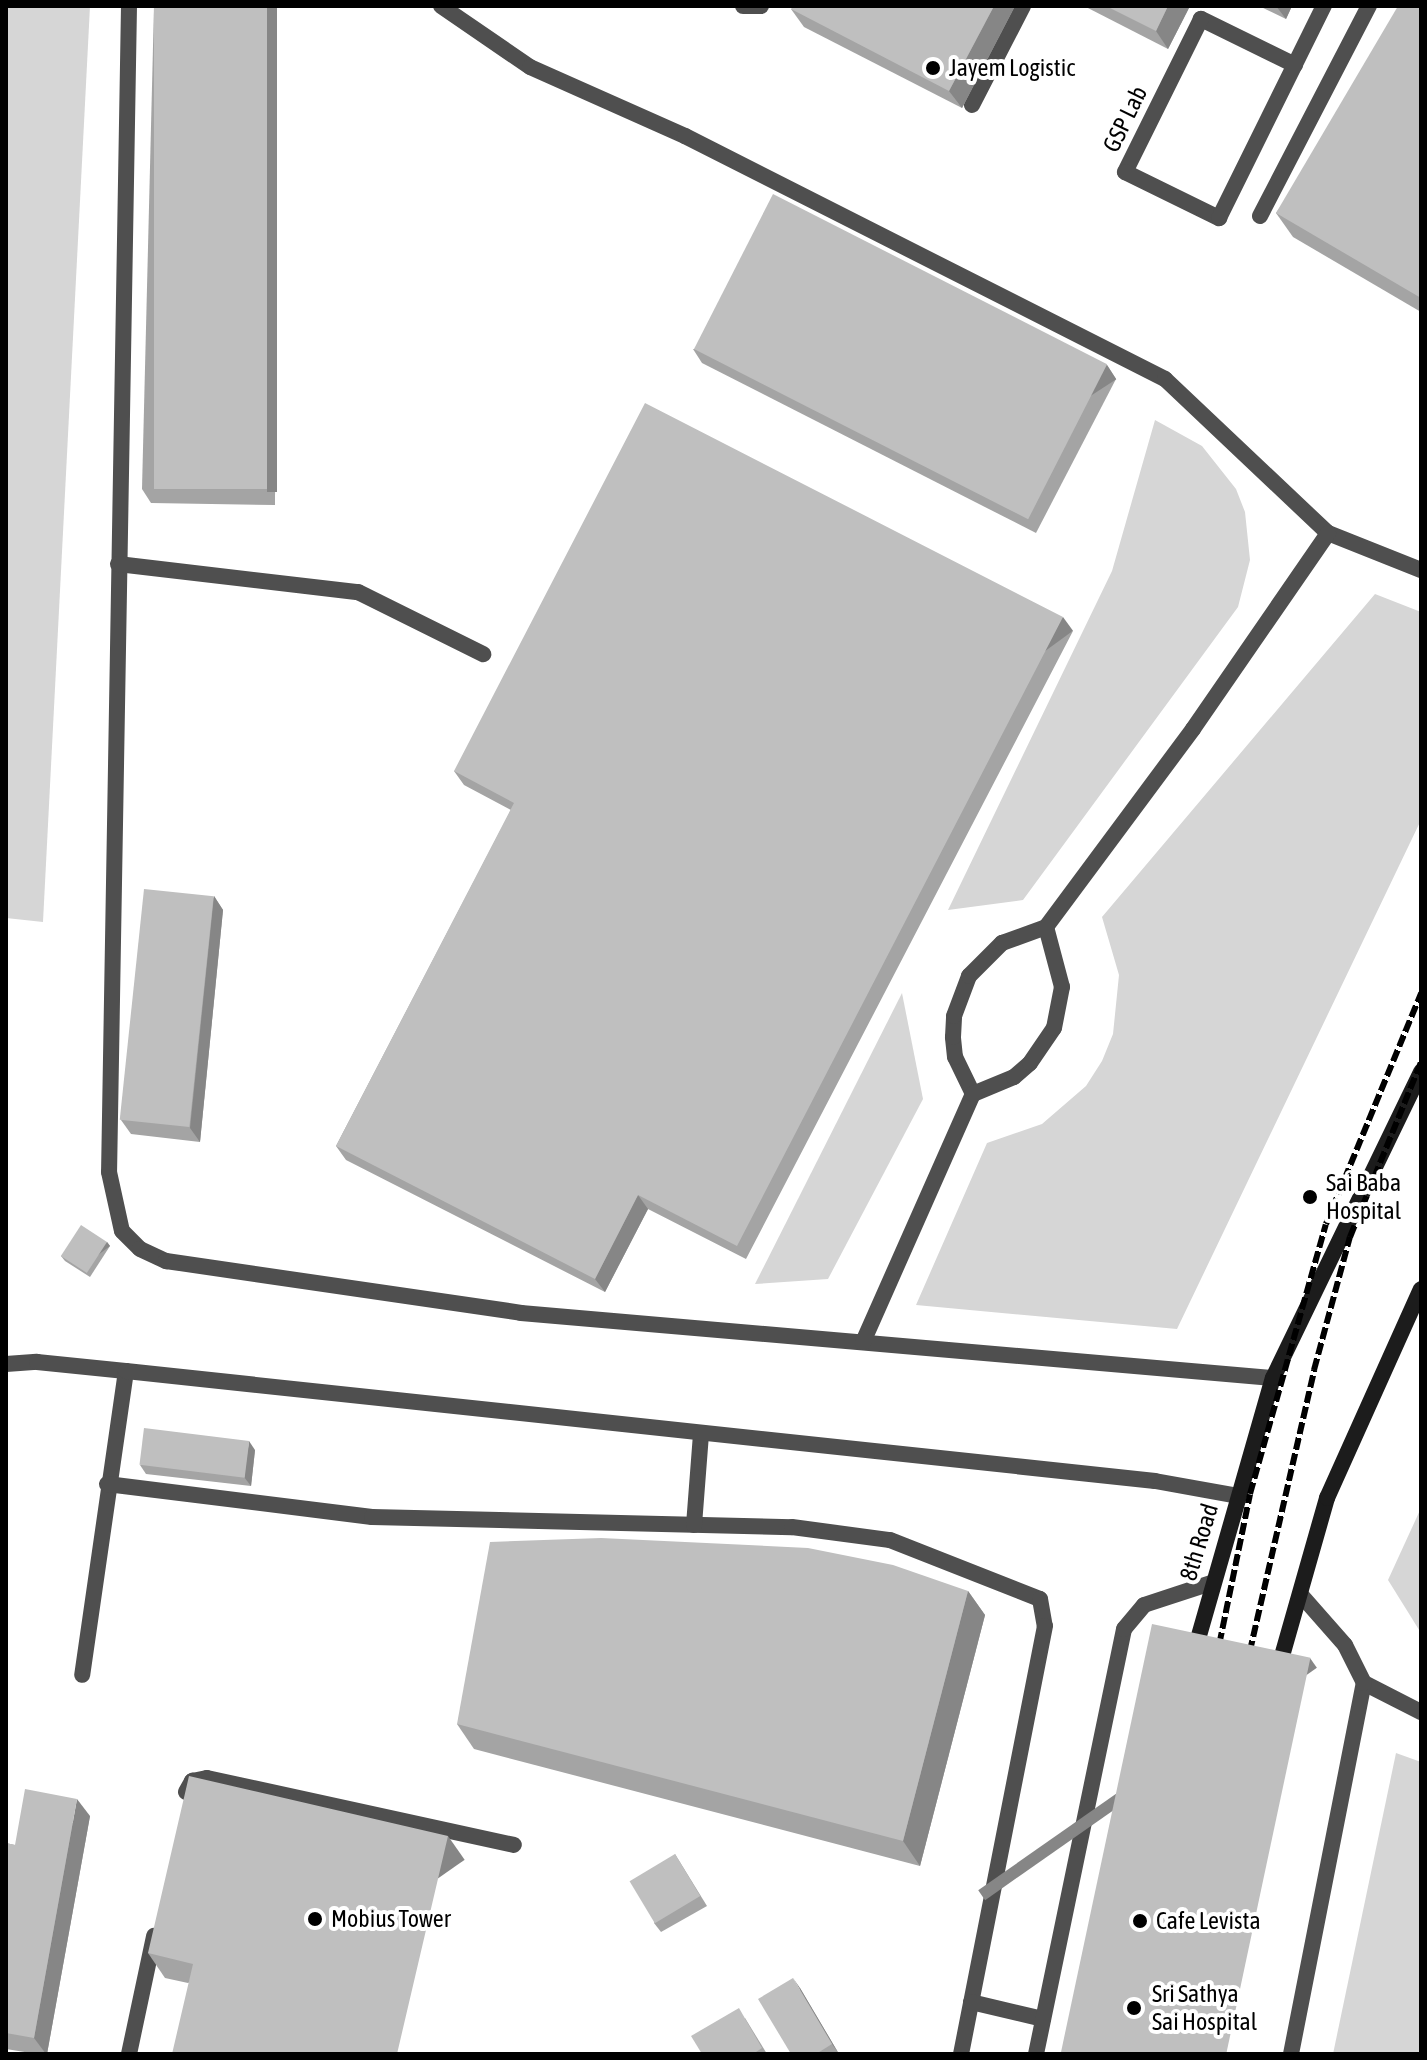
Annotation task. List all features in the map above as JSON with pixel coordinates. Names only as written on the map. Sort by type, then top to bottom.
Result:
[{"type":"main road","name":"8th Road","points":[[1191,1665],[1211,1583],[1273,1378],[1421,1072]]},
{"type":"main road","points":[[1274,1690],[1327,1498],[1421,1289]]},
{"type":"street","points":[[129,6],[109,1172],[122,1231],[140,1249],[166,1261],[521,1313],[1273,1378]]},
{"type":"street","points":[[441,6],[530,67],[685,136],[1165,379],[1328,533],[1421,570]]},
{"type":"street","points":[[743,6],[761,6]]},
{"type":"street","points":[[972,105],[1023,6]]},
{"type":"street","name":"GSP Lab","points":[[1295,65],[1201,19],[1125,172],[1219,218],[1295,65],[1324,6]]},
{"type":"street","points":[[1260,216],[1369,6]]},
{"type":"street","points":[[973,1094],[955,1057],[954,1016],[969,976],[1002,943],[1046,927],[1193,729],[1328,533]]},
{"type":"street","points":[[118,564],[358,592],[483,654]]},
{"type":"street","points":[[863,1342],[973,1094],[1014,1077],[1054,1028],[1062,976],[1046,927]]},
{"type":"street","points":[[6,1364],[37,1362],[126,1371],[701,1435],[1155,1481],[1238,1496]]},
{"type":"street","points":[[82,1675],[107,1484],[126,1371]]},
{"type":"street","points":[[694,1525],[701,1435]]},
{"type":"street","points":[[107,1484],[372,1517],[792,1527],[890,1540],[1040,1599],[1045,1626],[961,2054]]},
{"type":"street","points":[[1036,2054],[1124,1629],[1144,1605],[1211,1583]]},
{"type":"street","points":[[1301,1595],[1345,1645],[1364,1683],[1421,1712]]},
{"type":"street","points":[[1291,2054],[1364,1683]]},
{"type":"street","points":[[183,1804],[192,1781],[207,1778],[514,1845]]},
{"type":"street","points":[[129,2054],[159,1913]]},
{"type":"street","points":[[971,2002],[1043,2019]]},
{"type":"shaded area","points":[[6,6],[90,6],[43,922],[6,918]]},
{"type":"shaded area","points":[[1155,420],[1202,446],[1236,489],[1245,512],[1250,560],[1238,607],[1023,900],[948,910],[1112,571]]},
{"type":"shaded area","points":[[1375,594],[1421,612],[1421,820],[1177,1329],[916,1305],[987,1143],[1042,1124],[1086,1086],[1102,1061],[1113,1034],[1119,975],[1102,917]]},
{"type":"shaded area","points":[[902,993],[923,1099],[828,1279],[755,1284]]},
{"type":"shaded area","points":[[1421,1508],[1421,1633],[1388,1580]]},
{"type":"shaded area","points":[[1396,1753],[1421,1762],[1421,2054],[1333,2054]]},
{"type":"building","points":[[154,6],[267,6],[267,489],[154,489]]},
{"type":"building","name":"Jayem Logistic","points":[[793,6],[994,6],[949,91],[791,9]]},
{"type":"building","points":[[1106,6],[1168,6],[1156,31]]},
{"type":"building","points":[[1398,6],[1421,6],[1421,298],[1276,213]]},
{"type":"building","points":[[773,194],[1107,364],[1028,519],[694,349]]},
{"type":"building","points":[[645,403],[1063,617],[737,1246],[638,1195],[595,1279],[336,1146],[514,803],[454,771]]},
{"type":"building","points":[[144,889],[214,896],[189,1127],[120,1120]]},
{"type":"building","points":[[81,1225],[107,1242],[87,1273],[61,1256]]},
{"type":"building","points":[[144,1428],[249,1441],[245,1478],[139,1465]]},
{"type":"building","points":[[601,1538],[808,1548],[893,1565],[968,1591],[903,1841],[457,1724],[490,1542]]},
{"type":"building","points":[[1152,1624],[1310,1658],[1226,2054],[1061,2054]]},
{"type":"building","name":"Mobius Tower","points":[[189,1776],[448,1836],[397,2054],[172,2054],[193,1964],[148,1953]]},
{"type":"building","points":[[25,1789],[77,1799],[34,2038],[6,2033],[6,1843],[15,1845]]},
{"type":"building","points":[[675,1854],[700,1896],[655,1923],[630,1881]]},
{"type":"building","points":[[793,1978],[832,2044],[816,2054],[791,2054],[758,1999]]},
{"type":"building","points":[[739,2008],[762,2048],[753,2054],[702,2054],[691,2036]]},
{"type":"railway","points":[[1216,1660],[1250,1494],[1326,1224],[1421,993]]},
{"type":"railway","points":[[1246,1668],[1314,1370],[1350,1237],[1421,1062]]},
{"type":"place","name":"Jayem Logistic","points":[[933,68]]},
{"type":"place","name":"Sai Baba Hospital","points":[[1310,1197]]},
{"type":"place","name":"Mobius Tower","points":[[315,1919]]},
{"type":"place","name":"Cafe Levista","points":[[1140,1921]]},
{"type":"place","name":"Sri Sathya Sai Hospital","points":[[1134,2008]]}]
